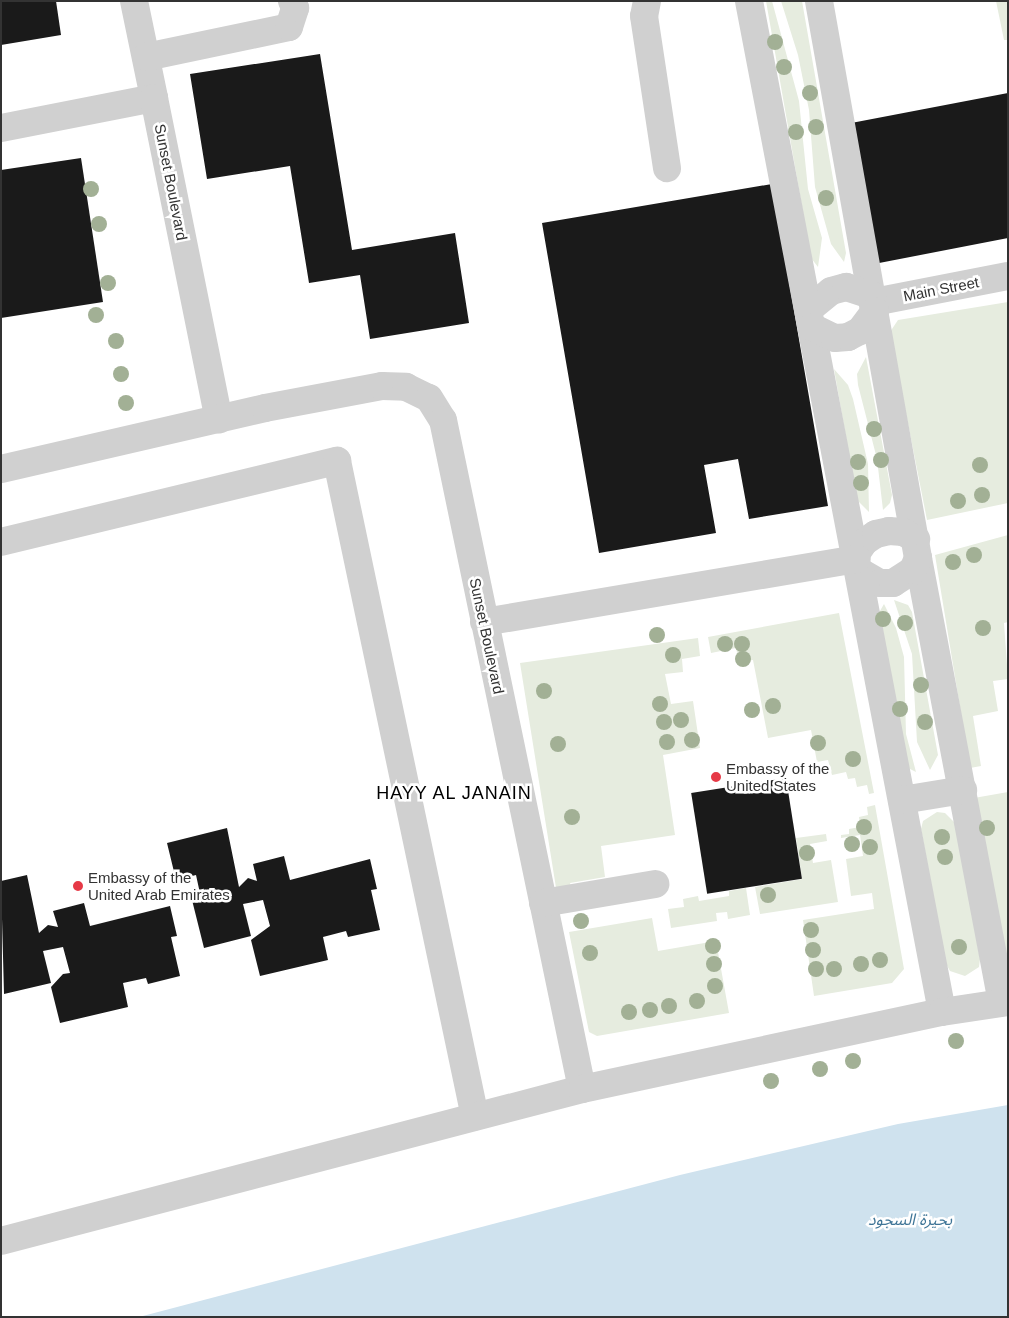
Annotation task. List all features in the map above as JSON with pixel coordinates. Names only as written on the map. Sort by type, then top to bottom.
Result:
[{"type":"street","name":"Sunset Boulevard","points":[[134,1],[219,419]]},
{"type":"street","points":[[146,57],[289,27],[295,8],[292,1]]},
{"type":"street","points":[[647,1],[644,16],[667,168]]},
{"type":"street","points":[[749,1],[858,561],[942,1012]]},
{"type":"street","points":[[1,1241],[582,1089],[942,1012],[1005,1002],[917,548],[819,1]]},
{"type":"street","points":[[1,128],[154,98]]},
{"type":"street","name":"Main Street","points":[[874,303],[1008,276]]},
{"type":"street","points":[[811,318],[831,291],[846,287],[874,303]]},
{"type":"street","points":[[811,318],[835,338],[848,337],[860,331],[874,303]]},
{"type":"street","name":"Sunset Boulevard","points":[[1,469],[219,419],[382,386],[406,387],[429,398],[442,420],[582,1089]]},
{"type":"street","points":[[1,542],[336,461],[474,1117]]},
{"type":"street","points":[[858,561],[864,542],[882,532],[903,532],[917,548]]},
{"type":"street","points":[[858,561],[880,583],[893,583],[913,570],[917,548]]},
{"type":"street","points":[[484,622],[858,561]]},
{"type":"street","points":[[902,800],[963,790]]},
{"type":"street","points":[[543,903],[655,884]]},
{"type":"shaded area","points":[[766,1],[772,1],[799,101],[808,189],[822,238],[818,267],[811,258]]},
{"type":"shaded area","points":[[781,1],[802,1],[846,253],[844,262],[831,244],[815,187],[809,110],[798,55]]},
{"type":"shaded area","points":[[996,1],[1008,1],[1008,40],[1004,40]]},
{"type":"shaded area","points":[[1008,302],[1008,503],[927,520],[890,332],[898,320]]},
{"type":"shaded area","points":[[866,357],[892,495],[890,503],[883,510],[877,459],[858,385],[857,374]]},
{"type":"shaded area","points":[[834,369],[848,385],[853,399],[868,464],[869,512],[857,500]]},
{"type":"shaded area","points":[[1008,535],[1008,622],[1004,623],[1008,679],[993,681],[998,711],[973,716],[981,766],[970,768],[935,555]]},
{"type":"shaded area","points":[[894,600],[908,605],[912,612],[938,755],[930,770],[917,742],[912,654]]},
{"type":"shaded area","points":[[884,604],[896,628],[904,657],[906,734],[916,772],[908,768],[877,616]]},
{"type":"shaded area","points":[[839,613],[874,793],[869,794],[867,785],[857,787],[855,778],[848,779],[846,772],[832,775],[828,760],[817,762],[811,730],[768,738],[753,660],[739,662],[736,648],[711,653],[708,637]]},
{"type":"shaded area","points":[[698,638],[700,656],[682,659],[683,672],[665,674],[671,704],[693,701],[700,748],[663,755],[675,835],[601,846],[605,877],[570,883],[572,891],[557,894],[520,663]]},
{"type":"shaded area","points":[[1008,792],[1008,964],[974,798]]},
{"type":"shaded area","points":[[875,805],[904,969],[892,983],[814,996],[803,920],[874,909],[872,893],[851,896],[846,859],[863,856],[860,835],[841,838],[841,835],[849,834],[849,829],[860,827],[859,817],[868,815],[867,807]]},
{"type":"shaded area","points":[[937,812],[945,813],[956,824],[980,959],[979,967],[965,976],[950,971],[946,964],[921,829],[923,821]]},
{"type":"shaded area","points":[[826,834],[827,841],[810,844],[813,863],[831,860],[838,902],[760,914],[755,887],[802,879],[796,838]]},
{"type":"shaded area","points":[[746,888],[750,915],[728,919],[727,912],[716,913],[717,921],[671,928],[668,909],[684,907],[683,899],[698,896],[699,901],[729,896],[729,891]]},
{"type":"shaded area","points":[[652,918],[658,951],[716,941],[729,1013],[597,1036],[589,1032],[569,932]]},
{"type":"water","name":"بحيرة السجود","points":[[1008,1105],[1008,1317],[139,1317],[680,1175],[898,1124]]},
{"type":"building","points":[[1,1],[56,1],[61,35],[1,45]]},
{"type":"building","points":[[320,54],[352,250],[455,233],[469,323],[370,339],[360,275],[309,283],[290,166],[207,179],[190,74]]},
{"type":"building","points":[[1008,93],[1008,238],[874,264],[846,124]]},
{"type":"building","points":[[81,158],[103,302],[1,318],[1,170]]},
{"type":"building","points":[[772,184],[828,506],[749,519],[738,459],[704,465],[716,533],[599,553],[542,223]]},
{"type":"building","points":[[786,778],[802,879],[707,894],[691,793]]},
{"type":"building","points":[[227,828],[239,887],[248,878],[257,881],[253,864],[284,856],[290,880],[370,859],[377,889],[371,890],[380,930],[348,937],[346,931],[323,937],[328,960],[260,976],[251,940],[270,926],[263,900],[243,904],[251,936],[204,948],[192,900],[201,898],[196,875],[176,880],[167,843]]},
{"type":"building","points":[[27,875],[39,933],[48,925],[58,927],[53,911],[84,903],[90,926],[170,906],[177,936],[171,937],[180,976],[148,984],[146,978],[123,983],[128,1007],[60,1023],[51,987],[63,974],[70,973],[63,947],[43,951],[51,983],[4,994],[1,881]]},
{"type":"place","name":"Embassy of the United States","points":[[716,777]]},
{"type":"place","name":"Embassy of the United Arab Emirates","points":[[78,886]]},
{"type":"district","name":"HAYY AL JANAIN","points":[[454,793]]}]
